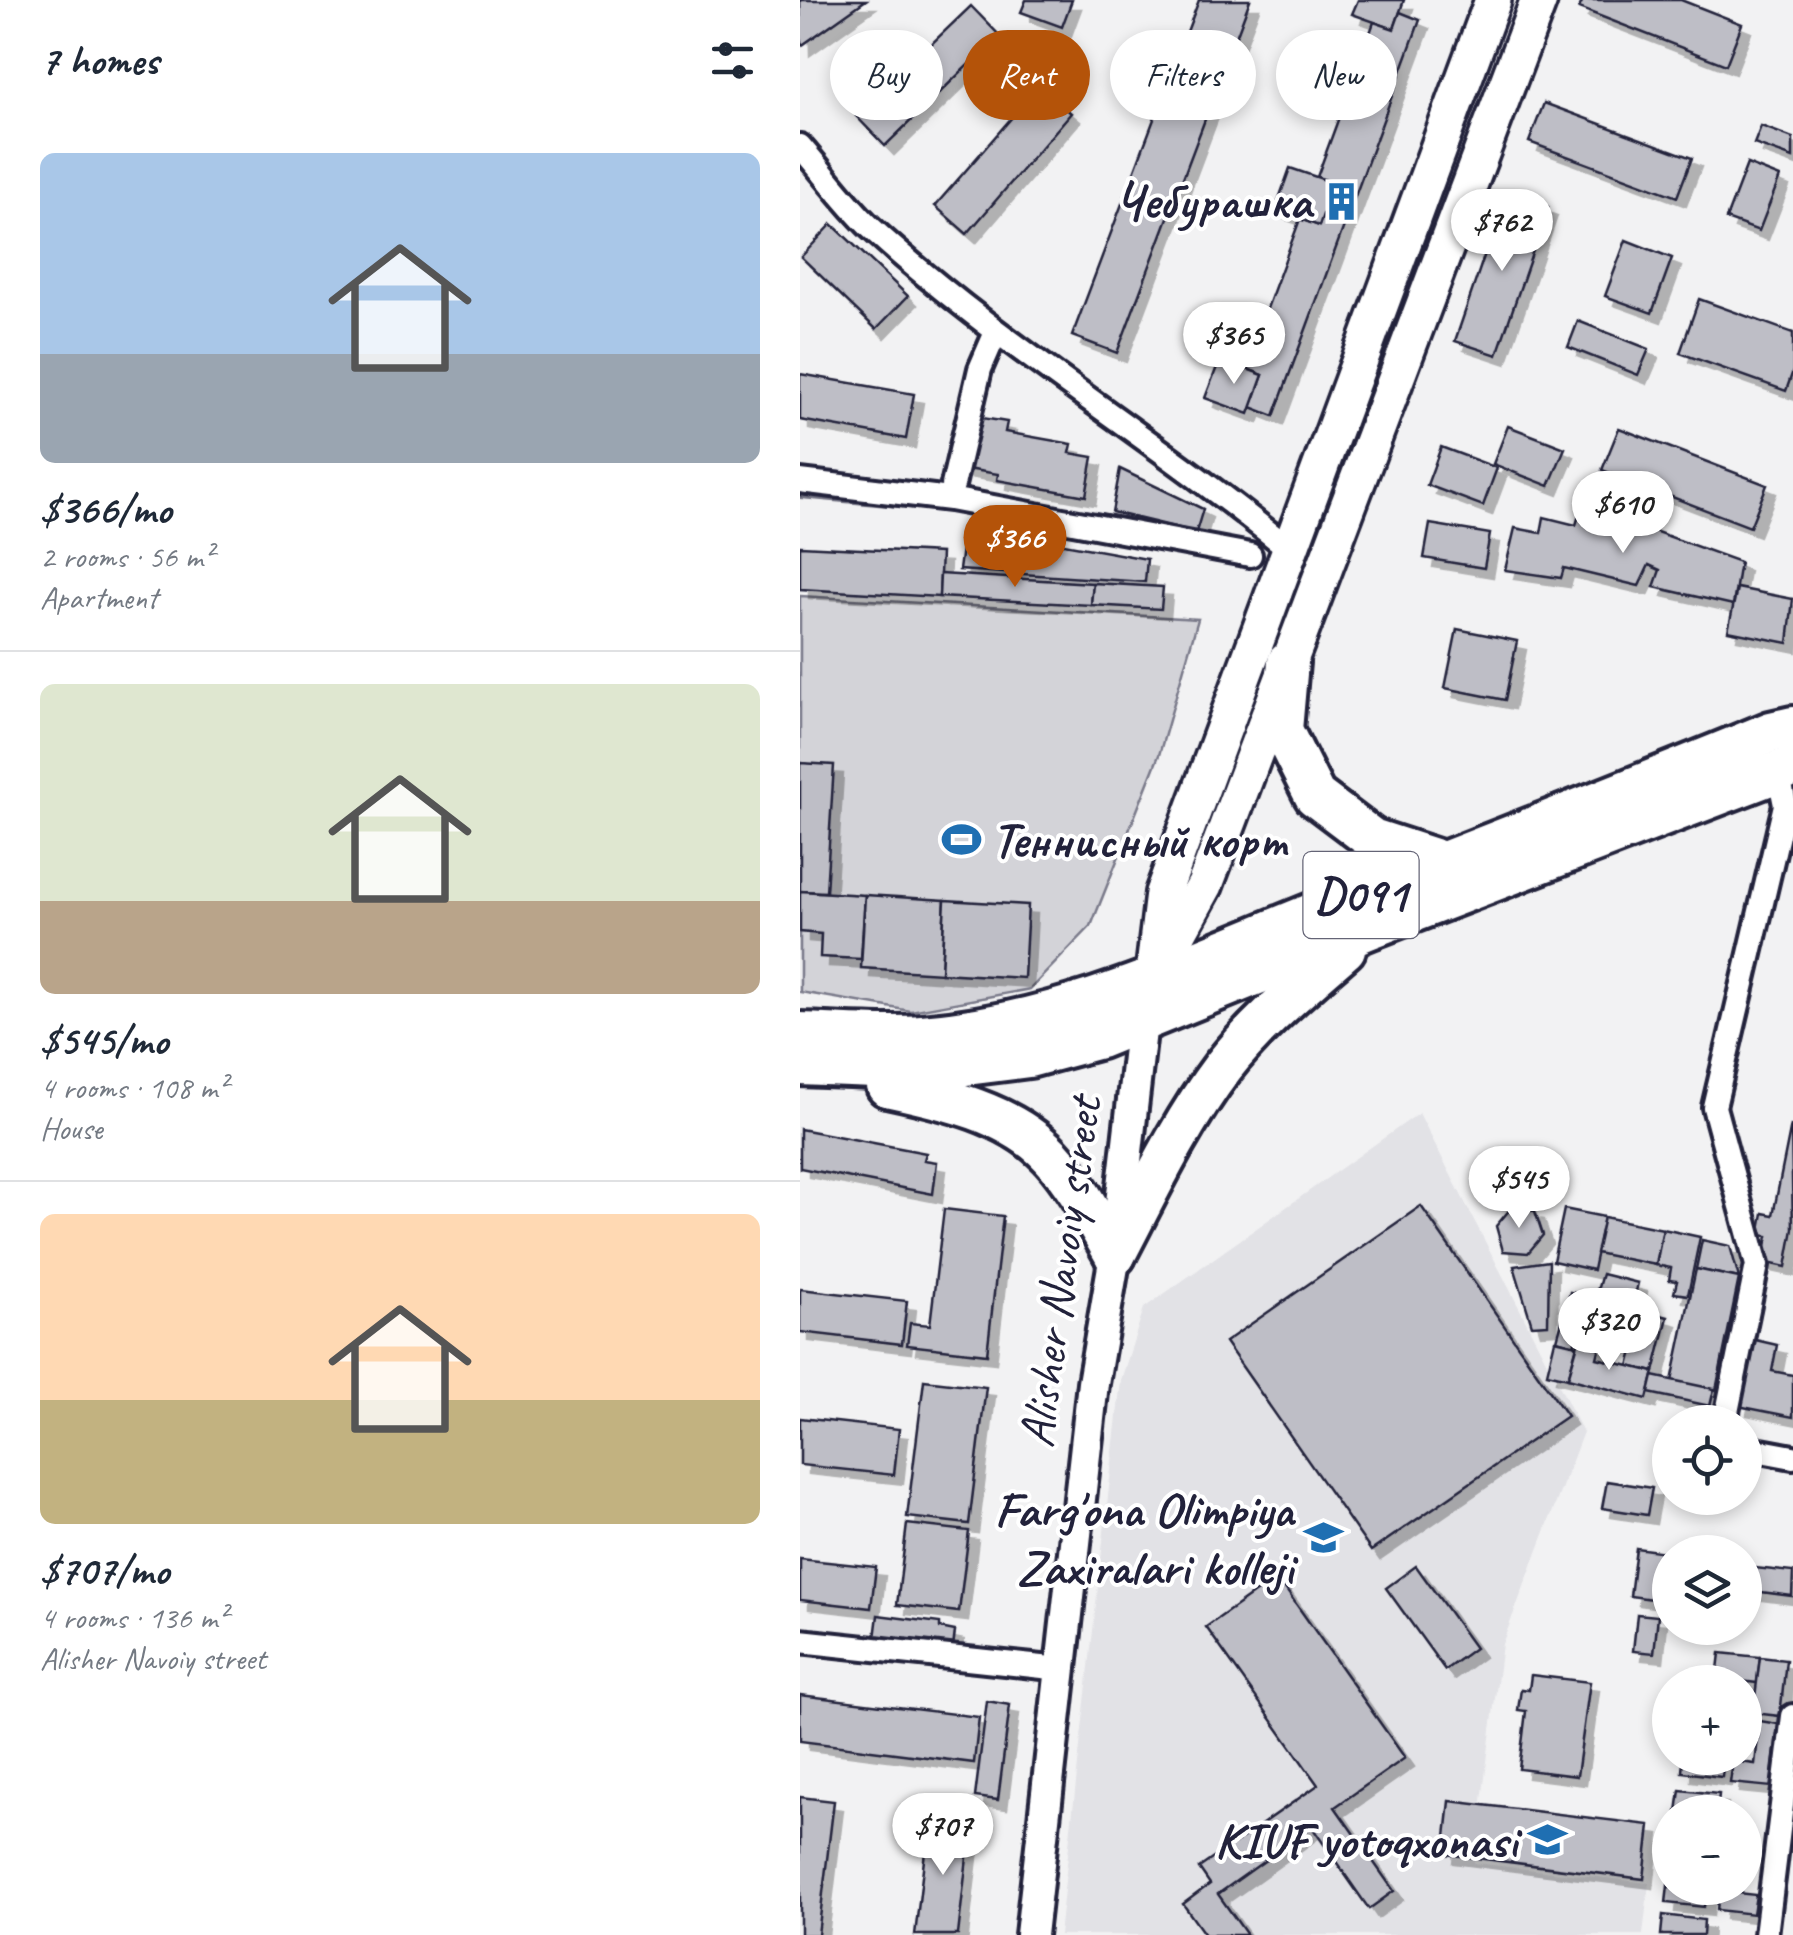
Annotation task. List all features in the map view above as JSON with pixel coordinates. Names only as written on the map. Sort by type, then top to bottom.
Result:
[{"type":"highway","points":[[1288,662],[1282,730],[1315,796],[1372,839],[1444,862]]},
{"type":"highway","name":"D091","points":[[800,1033],[921,1035],[1088,1003],[1152,981],[1272,929],[1771,732],[1793,727]]},
{"type":"highway","name":"D091","points":[[800,1067],[926,1070],[1030,1057],[1100,1038],[1785,768]]},
{"type":"highway","points":[[800,1067],[937,1097],[1020,1131],[1051,1156],[1115,1254],[1175,1144],[1224,1066],[1282,1005],[1368,930]]},
{"type":"main road","points":[[1152,981],[1164,893],[1493,0]]},
{"type":"main road","points":[[1152,981],[1204,885],[1538,0]]},
{"type":"main road","name":"Alisher Navoiy street","points":[[1142,1022],[1152,981]]},
{"type":"street","points":[[800,146],[867,224],[996,332],[1289,549]]},
{"type":"street","points":[[800,478],[952,489],[980,368],[996,332]]},
{"type":"street","points":[[800,478],[950,499],[1250,555]]},
{"type":"street","points":[[1729,1405],[1758,1265],[1714,1107],[1785,805],[1785,768]]},
{"type":"street","name":"Alisher Navoiy street","points":[[1031,1935],[1094,1383],[1115,1254],[1142,1022]]},
{"type":"street","points":[[1762,1451],[1793,1457]]},
{"type":"street","points":[[800,1640],[1061,1669]]},
{"type":"street","points":[[1766,1935],[1793,1716]]},
{"type":"shaded area","name":"Теннисный корт","points":[[800,596],[1198,619],[1159,755],[1091,926],[1030,989],[911,1011],[800,992]]},
{"type":"shaded area","name":"Farg'ona Olimpiya Zaxiralari kolleji","points":[[1419,1113],[1583,1432],[1502,1644],[1474,1863],[1649,1883],[1643,1935],[1059,1935],[1121,1380],[1144,1308]]},
{"type":"building","points":[[800,0],[866,0],[801,46]]},
{"type":"building","points":[[1026,0],[1072,0],[1062,27],[1021,12]]},
{"type":"building","points":[[1199,0],[1250,0],[1239,30],[1188,30]]},
{"type":"building","points":[[1358,0],[1404,0],[1394,29],[1352,14]]},
{"type":"building","points":[[1583,0],[1681,0],[1742,24],[1726,65],[1579,8]]},
{"type":"building","points":[[971,6],[994,30],[963,30],[963,70],[943,90],[943,33]]},
{"type":"building","name":"Чебурашка","points":[[1400,12],[1420,20],[1397,82],[1397,30],[1371,30],[1374,22],[1394,29]]},
{"type":"building","points":[[1544,103],[1692,158],[1677,197],[1529,142]]},
{"type":"building","points":[[860,120],[912,120],[885,146]]},
{"type":"building","points":[[1010,120],[1065,120],[967,234],[935,206]]},
{"type":"building","points":[[1154,120],[1205,120],[1117,353],[1072,336]]},
{"type":"building","name":"Чебурашка","points":[[1338,120],[1383,120],[1274,416],[1251,407],[1263,375],[1245,368],[1300,219],[1319,226],[1334,183],[1317,177]]},
{"type":"building","points":[[1761,126],[1793,138],[1793,158],[1754,144]]},
{"type":"building","points":[[1747,164],[1780,177],[1759,231],[1726,219]]},
{"type":"building","points":[[1290,168],[1334,183],[1319,226],[1275,210]]},
{"type":"building","points":[[1506,192],[1548,207],[1497,355],[1455,341]]},
{"type":"building","points":[[832,224],[908,296],[876,329],[801,257]]},
{"type":"building","points":[[1626,240],[1672,258],[1652,313],[1605,296]]},
{"type":"building","points":[[1699,299],[1793,333],[1793,371],[1786,391],[1680,353]]},
{"type":"building","points":[[1578,321],[1649,349],[1638,375],[1568,347]]},
{"type":"building","points":[[1220,359],[1263,375],[1249,414],[1205,398]]},
{"type":"building","points":[[800,374],[914,394],[906,439],[800,420]]},
{"type":"building","points":[[970,416],[1007,422],[1005,432],[1072,444],[1070,453],[1093,457],[1086,496],[997,480],[998,474],[960,468]]},
{"type":"building","points":[[1508,426],[1565,448],[1549,486],[1493,464]]},
{"type":"building","points":[[1619,428],[1767,485],[1750,527],[1602,470]]},
{"type":"building","points":[[1441,447],[1497,468],[1483,506],[1427,485]]},
{"type":"building","points":[[1120,469],[1203,509],[1196,532],[1112,512]]},
{"type":"building","points":[[1582,505],[1740,562],[1733,605],[1654,587],[1660,570],[1649,565],[1639,586],[1564,568],[1561,578],[1505,570],[1515,528],[1541,533],[1544,517],[1576,525]]},
{"type":"building","points":[[1430,524],[1490,534],[1484,568],[1424,558]]},
{"type":"building","points":[[965,526],[1147,559],[1145,582],[959,570]]},
{"type":"building","points":[[800,546],[941,553],[939,597],[800,589]]},
{"type":"building","points":[[940,574],[1093,583],[1091,605],[939,597]]},
{"type":"building","points":[[1093,583],[1163,587],[1161,609],[1091,605]]},
{"type":"building","points":[[1737,588],[1793,599],[1788,643],[1728,631]]},
{"type":"building","points":[[1457,629],[1517,641],[1505,700],[1445,688]]},
{"type":"building","points":[[800,763],[834,765],[826,892],[800,891]]},
{"type":"building","points":[[800,891],[865,895],[861,959],[820,957],[821,934],[800,932]]},
{"type":"building","points":[[865,895],[945,900],[941,973],[861,968]]},
{"type":"building","points":[[945,900],[1028,905],[1024,978],[941,973]]},
{"type":"building","points":[[1791,1125],[1793,1229],[1786,1267],[1763,1262],[1768,1236],[1759,1235],[1763,1213],[1773,1215]]},
{"type":"building","points":[[800,1129],[926,1153],[924,1160],[937,1162],[933,1194],[800,1168]]},
{"type":"building","points":[[1421,1206],[1567,1416],[1371,1551],[1225,1342]]},
{"type":"building","points":[[1511,1208],[1535,1211],[1543,1235],[1528,1253],[1503,1251],[1496,1226]]},
{"type":"building","points":[[944,1209],[1003,1216],[987,1354],[907,1345],[910,1323],[930,1325]]},
{"type":"building","points":[[1564,1209],[1604,1217],[1593,1270],[1553,1261]]},
{"type":"building","points":[[1604,1217],[1663,1229],[1656,1265],[1596,1253]]},
{"type":"building","points":[[1663,1229],[1700,1237],[1688,1295],[1674,1293],[1677,1281],[1669,1280],[1671,1268],[1656,1265]]},
{"type":"building","points":[[1702,1240],[1730,1246],[1739,1278],[1696,1269]]},
{"type":"building","points":[[1549,1261],[1548,1324],[1532,1325],[1514,1266]]},
{"type":"building","points":[[1696,1269],[1739,1278],[1716,1390],[1672,1381]]},
{"type":"building","points":[[1602,1274],[1638,1283],[1633,1304],[1596,1294]]},
{"type":"building","points":[[800,1289],[907,1301],[902,1344],[800,1332]]},
{"type":"building","points":[[1570,1292],[1587,1296],[1574,1345],[1557,1340]]},
{"type":"building","points":[[1587,1296],[1611,1302],[1606,1320],[1582,1314]]},
{"type":"building","points":[[1611,1302],[1668,1317],[1654,1372],[1629,1366],[1639,1329],[1606,1320]]},
{"type":"building","points":[[1751,1339],[1777,1345],[1772,1371],[1793,1375],[1793,1417],[1762,1411],[1762,1405],[1738,1405]]},
{"type":"building","points":[[1555,1340],[1577,1345],[1568,1378],[1547,1373]]},
{"type":"building","points":[[1579,1340],[1600,1346],[1597,1358],[1654,1372],[1647,1399],[1568,1378]]},
{"type":"building","points":[[1653,1376],[1714,1389],[1710,1405],[1649,1393]]},
{"type":"building","points":[[924,1380],[986,1387],[969,1524],[907,1517]]},
{"type":"building","points":[[800,1418],[899,1429],[894,1475],[800,1465]]},
{"type":"building","points":[[1607,1481],[1652,1488],[1647,1515],[1602,1508]]},
{"type":"building","points":[[907,1524],[969,1531],[959,1612],[897,1605]]},
{"type":"building","points":[[1636,1548],[1652,1550],[1652,1599],[1630,1596]]},
{"type":"building","points":[[800,1559],[876,1567],[871,1608],[800,1600]]},
{"type":"building","points":[[1416,1566],[1475,1648],[1445,1670],[1386,1588]]},
{"type":"building","points":[[1762,1569],[1793,1572],[1792,1596],[1762,1592]]},
{"type":"building","points":[[1277,1577],[1405,1758],[1335,1807],[1394,1891],[1369,1909],[1312,1827],[1218,1894],[1247,1935],[1205,1935],[1183,1904],[1210,1884],[1199,1868],[1318,1785],[1206,1627]]},
{"type":"building","points":[[1637,1614],[1652,1615],[1654,1653],[1633,1651]]},
{"type":"building","points":[[878,1615],[940,1623],[940,1628],[955,1631],[953,1648],[875,1638]]},
{"type":"building","points":[[1720,1653],[1760,1657],[1759,1665],[1719,1665]]},
{"type":"building","points":[[1760,1657],[1786,1660],[1780,1716],[1762,1714]]},
{"type":"building","points":[[1531,1675],[1590,1682],[1577,1776],[1519,1769],[1526,1711],[1518,1710],[1521,1689],[1529,1690]]},
{"type":"building","points":[[800,1695],[979,1717],[974,1763],[800,1741]]},
{"type":"building","points":[[987,1701],[1010,1705],[998,1800],[975,1797]]},
{"type":"building","points":[[1762,1721],[1778,1724],[1771,1787],[1730,1783],[1731,1775],[1762,1775]]},
{"type":"building","points":[[1680,1790],[1719,1794],[1719,1795],[1679,1795]]},
{"type":"building","points":[[800,1797],[834,1801],[818,1935],[800,1935]]},
{"type":"building","name":"KIUF yotoqxonasi","points":[[1450,1801],[1650,1825],[1644,1879],[1444,1854]]},
{"type":"building","points":[[929,1818],[971,1823],[958,1935],[915,1935]]},
{"type":"building","points":[[1718,1905],[1754,1905],[1753,1914],[1717,1910]]},
{"type":"building","points":[[1663,1915],[1704,1920],[1703,1935],[1661,1935]]},
{"type":"waterway","points":[[800,496],[921,507]]},
{"type":"place","name":"Чебурашка","points":[[1341,201]]},
{"type":"place","name":"Теннисный корт","points":[[962,840]]},
{"type":"place","name":"Farg'ona Olimpiya Zaxiralari kolleji","points":[[1323,1538]]},
{"type":"place","name":"KIUF yotoqxonasi","points":[[1547,1840]]}]
